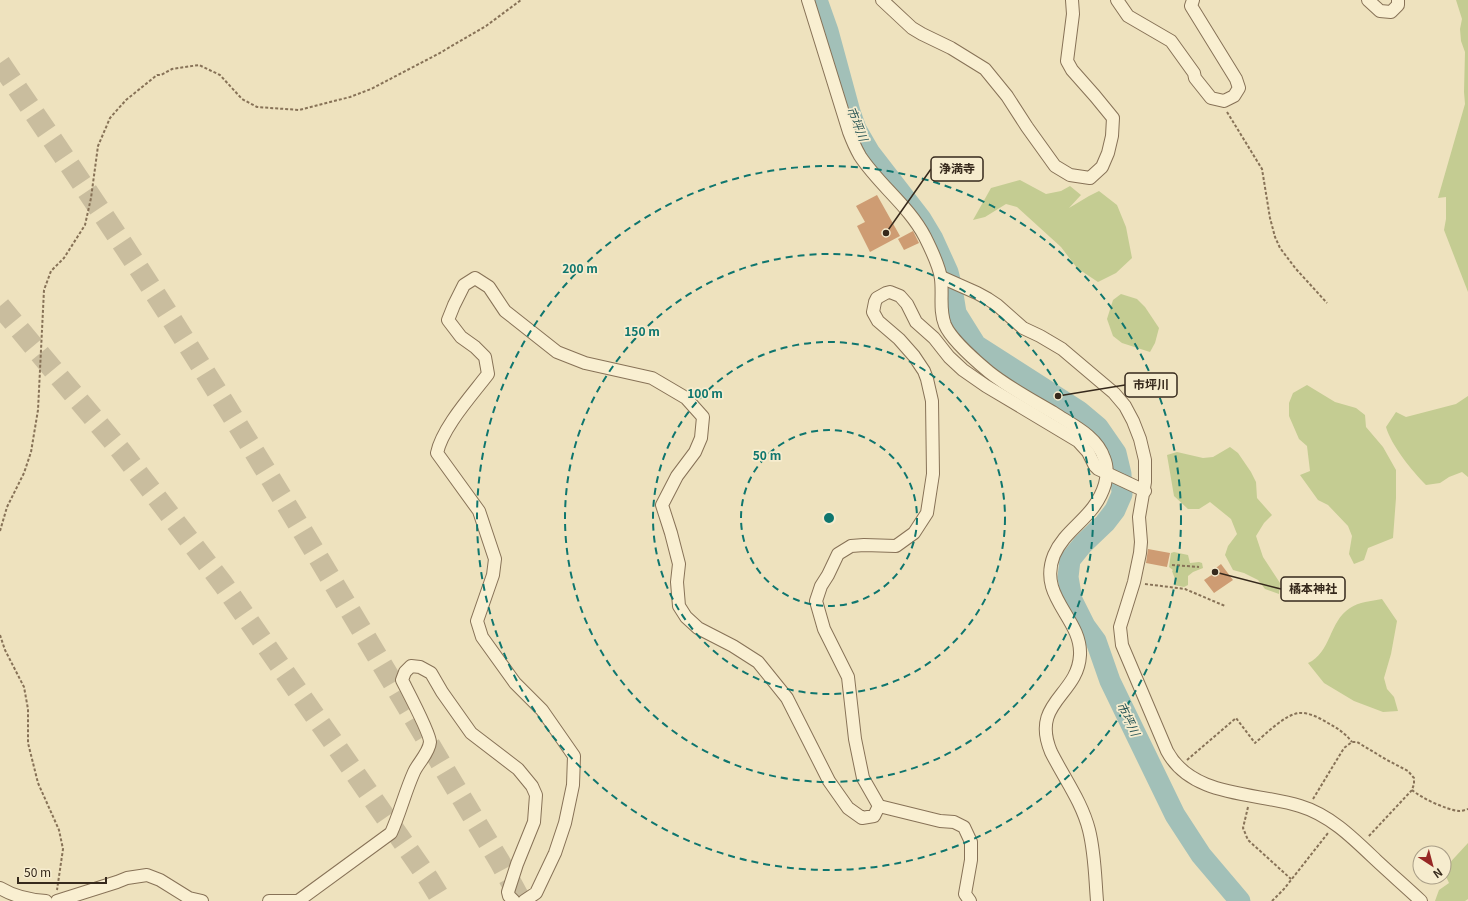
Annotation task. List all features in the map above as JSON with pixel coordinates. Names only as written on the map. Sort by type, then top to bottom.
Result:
[{"type":"street","points":[[808,0],[853,143],[869,168],[920,228],[926,239],[941,277],[942,312],[946,326],[954,338],[992,374],[1090,437],[1101,451],[1105,459],[1107,473],[1104,488],[1096,505],[1062,542],[1054,556],[1052,564],[1050,579],[1052,586],[1060,606],[1076,632],[1080,646],[1080,655],[1079,664],[1074,678],[1050,710],[1046,730],[1048,745],[1051,752],[1078,802],[1089,829],[1094,855],[1097,901]]},
{"type":"street","points":[[882,0],[912,28],[951,48],[985,69],[1007,96],[1027,128],[1055,166],[1070,175],[1090,178],[1102,167],[1108,153],[1112,136],[1113,118],[1072,70],[1068,62],[1074,14],[1072,0]]},
{"type":"street","points":[[1117,0],[1128,16],[1170,41],[1194,73],[1195,78],[1211,98],[1224,101],[1234,96],[1239,88],[1236,79],[1191,6],[1193,0]]},
{"type":"street","points":[[1368,0],[1380,11],[1391,12],[1398,4],[1398,0]]},
{"type":"street","points":[[941,277],[977,293],[997,305],[1023,328],[1066,352],[1114,393],[1125,406],[1131,418],[1140,440],[1145,460],[1145,491],[1139,517],[1140,553],[1134,582],[1120,627],[1120,635],[1122,645],[1167,751],[1179,767],[1205,784],[1307,808],[1335,824],[1421,901]]},
{"type":"street","points":[[524,901],[536,893],[555,853],[565,823],[573,785],[574,756],[542,710],[515,683],[482,638],[477,621],[493,575],[495,559],[479,511],[437,453],[439,443],[447,430],[488,374],[485,357],[475,347],[461,337],[448,320],[464,285],[475,278],[489,287],[505,311],[557,352],[585,363],[652,378],[686,398],[703,418],[701,438],[695,452],[677,476],[662,505],[679,564],[677,582],[679,606],[686,617],[698,628],[733,646],[758,662],[787,698],[828,781],[848,808],[862,818],[874,816],[879,806]]},
{"type":"street","points":[[970,901],[965,894],[971,860],[972,842],[964,827],[954,822],[940,821],[879,806],[863,778],[855,739],[848,677],[824,629],[816,602],[821,586],[838,554],[851,546],[864,544],[896,546],[914,533],[927,513],[933,474],[933,424],[930,389],[926,374],[917,361],[899,339],[883,326],[874,315],[873,307],[877,298],[890,292],[900,296],[907,304],[916,322],[934,338],[955,363],[986,386],[1078,441],[1088,452],[1098,469],[1145,491]]},
{"type":"street","points":[[269,901],[298,901],[391,833],[414,773],[430,742],[427,732],[402,680],[404,672],[411,666],[420,667],[431,673],[470,733],[518,769],[532,786],[536,795],[534,822],[517,864],[508,892],[509,896],[514,901]]},
{"type":"street","points":[[57,897],[117,882],[127,878],[147,875],[160,880],[189,898],[202,901]]},
{"type":"street","points":[[0,888],[8,893],[28,900],[46,901]]},
{"type":"path","points":[[0,531],[7,507],[24,473],[31,452],[38,410],[44,290],[51,271],[64,258],[85,225],[91,198],[98,146],[110,118],[126,100],[157,75],[161,75],[172,69],[199,65],[220,75],[242,99],[257,107],[299,110],[321,105],[350,97],[371,89],[412,66],[438,54],[486,26],[521,0]]},
{"type":"path","points":[[1219,100],[1262,169],[1270,218],[1275,237],[1280,248],[1296,269],[1327,303]]},
{"type":"path","points":[[1172,565],[1199,567]]},
{"type":"path","points":[[1134,582],[1185,589],[1225,606]]},
{"type":"path","points":[[0,635],[5,650],[24,687],[28,709],[28,743],[38,783],[59,830],[63,849],[57,897]]},
{"type":"path","points":[[1179,767],[1236,718],[1255,743],[1289,717],[1299,713],[1308,714],[1324,720],[1342,732],[1352,742],[1357,742],[1363,745],[1408,771],[1414,778],[1412,790],[1360,845]]},
{"type":"path","points":[[1307,808],[1344,748],[1352,742]]},
{"type":"path","points":[[1412,790],[1426,799],[1459,811],[1468,808]]},
{"type":"path","points":[[1251,795],[1243,828],[1244,833],[1248,840],[1260,852],[1291,879]]},
{"type":"path","points":[[1272,901],[1284,890],[1335,824]]},
{"type":"green space","points":[[1456,0],[1468,0],[1468,292],[1444,230],[1446,219],[1446,197],[1438,198],[1465,104],[1465,52],[1461,41],[1460,29],[1462,19]]},
{"type":"green space","points":[[1020,180],[1046,194],[1061,191],[1070,186],[1081,195],[1069,208],[1099,191],[1117,205],[1126,227],[1132,258],[1116,273],[1098,282],[1077,268],[1061,247],[1017,207],[1006,204],[985,217],[973,220],[991,188]]},
{"type":"green space","points":[[1121,294],[1137,299],[1145,307],[1159,328],[1155,343],[1150,352],[1122,343],[1113,336],[1107,319],[1113,300]]},
{"type":"green space","points":[[1307,385],[1335,402],[1356,408],[1365,415],[1366,427],[1383,447],[1396,470],[1396,498],[1393,538],[1368,548],[1364,560],[1354,564],[1349,554],[1352,536],[1348,526],[1328,505],[1318,500],[1300,475],[1310,471],[1307,446],[1299,439],[1289,416],[1289,403],[1293,393]]},
{"type":"green space","points":[[1468,396],[1468,477],[1462,472],[1449,477],[1440,483],[1426,485],[1403,458],[1392,442],[1386,427],[1396,412],[1406,417],[1456,404]]},
{"type":"green space","points":[[1230,447],[1238,453],[1251,472],[1256,482],[1257,498],[1272,515],[1264,523],[1256,536],[1263,557],[1280,583],[1279,594],[1265,589],[1258,580],[1244,573],[1233,570],[1225,555],[1228,546],[1237,534],[1231,519],[1210,502],[1199,509],[1188,509],[1174,496],[1167,455],[1177,452],[1203,458],[1213,457]]},
{"type":"green space","points":[[1174,552],[1188,555],[1190,563],[1202,563],[1203,568],[1188,576],[1188,585],[1184,587],[1174,585],[1175,579],[1173,570],[1169,567],[1171,553]]},
{"type":"green space","points":[[1382,599],[1397,621],[1391,654],[1384,678],[1387,689],[1394,697],[1398,711],[1383,712],[1354,701],[1324,683],[1308,663],[1316,658],[1326,645],[1343,614],[1357,604]]},
{"type":"green space","points":[[1468,843],[1468,899],[1465,901],[1435,901],[1439,890],[1446,885],[1452,885],[1452,860]]},
{"type":"building","points":[[877,195],[900,236],[870,252],[857,226],[865,222],[856,206]]},
{"type":"building","points":[[913,231],[919,243],[904,250],[898,239]]},
{"type":"building","points":[[1148,549],[1170,553],[1167,567],[1146,563]]},
{"type":"building","points":[[1221,564],[1233,580],[1214,593],[1204,580],[1213,574],[1212,571]]},
{"type":"waterway","name":"市坪川","points":[[817,0],[828,31],[856,129],[870,153],[921,219],[933,239],[948,272],[956,313],[976,345],[1079,411],[1098,427],[1116,453],[1121,474],[1122,494],[1115,510],[1105,523],[1083,544],[1070,560],[1068,577],[1072,600],[1085,626],[1096,641],[1110,681],[1175,815],[1201,855],[1240,901]]},
{"type":"tunnel","points":[[0,63],[139,269],[225,404],[500,862],[521,901]]},
{"type":"tunnel","points":[[0,306],[121,451],[223,584],[428,878],[442,901]]},
{"type":"place","name":"浄満寺","points":[[886,233]]},
{"type":"place","name":"市坪川","points":[[1058,396]]},
{"type":"place","name":"橘本神社","points":[[1215,572]]}]
